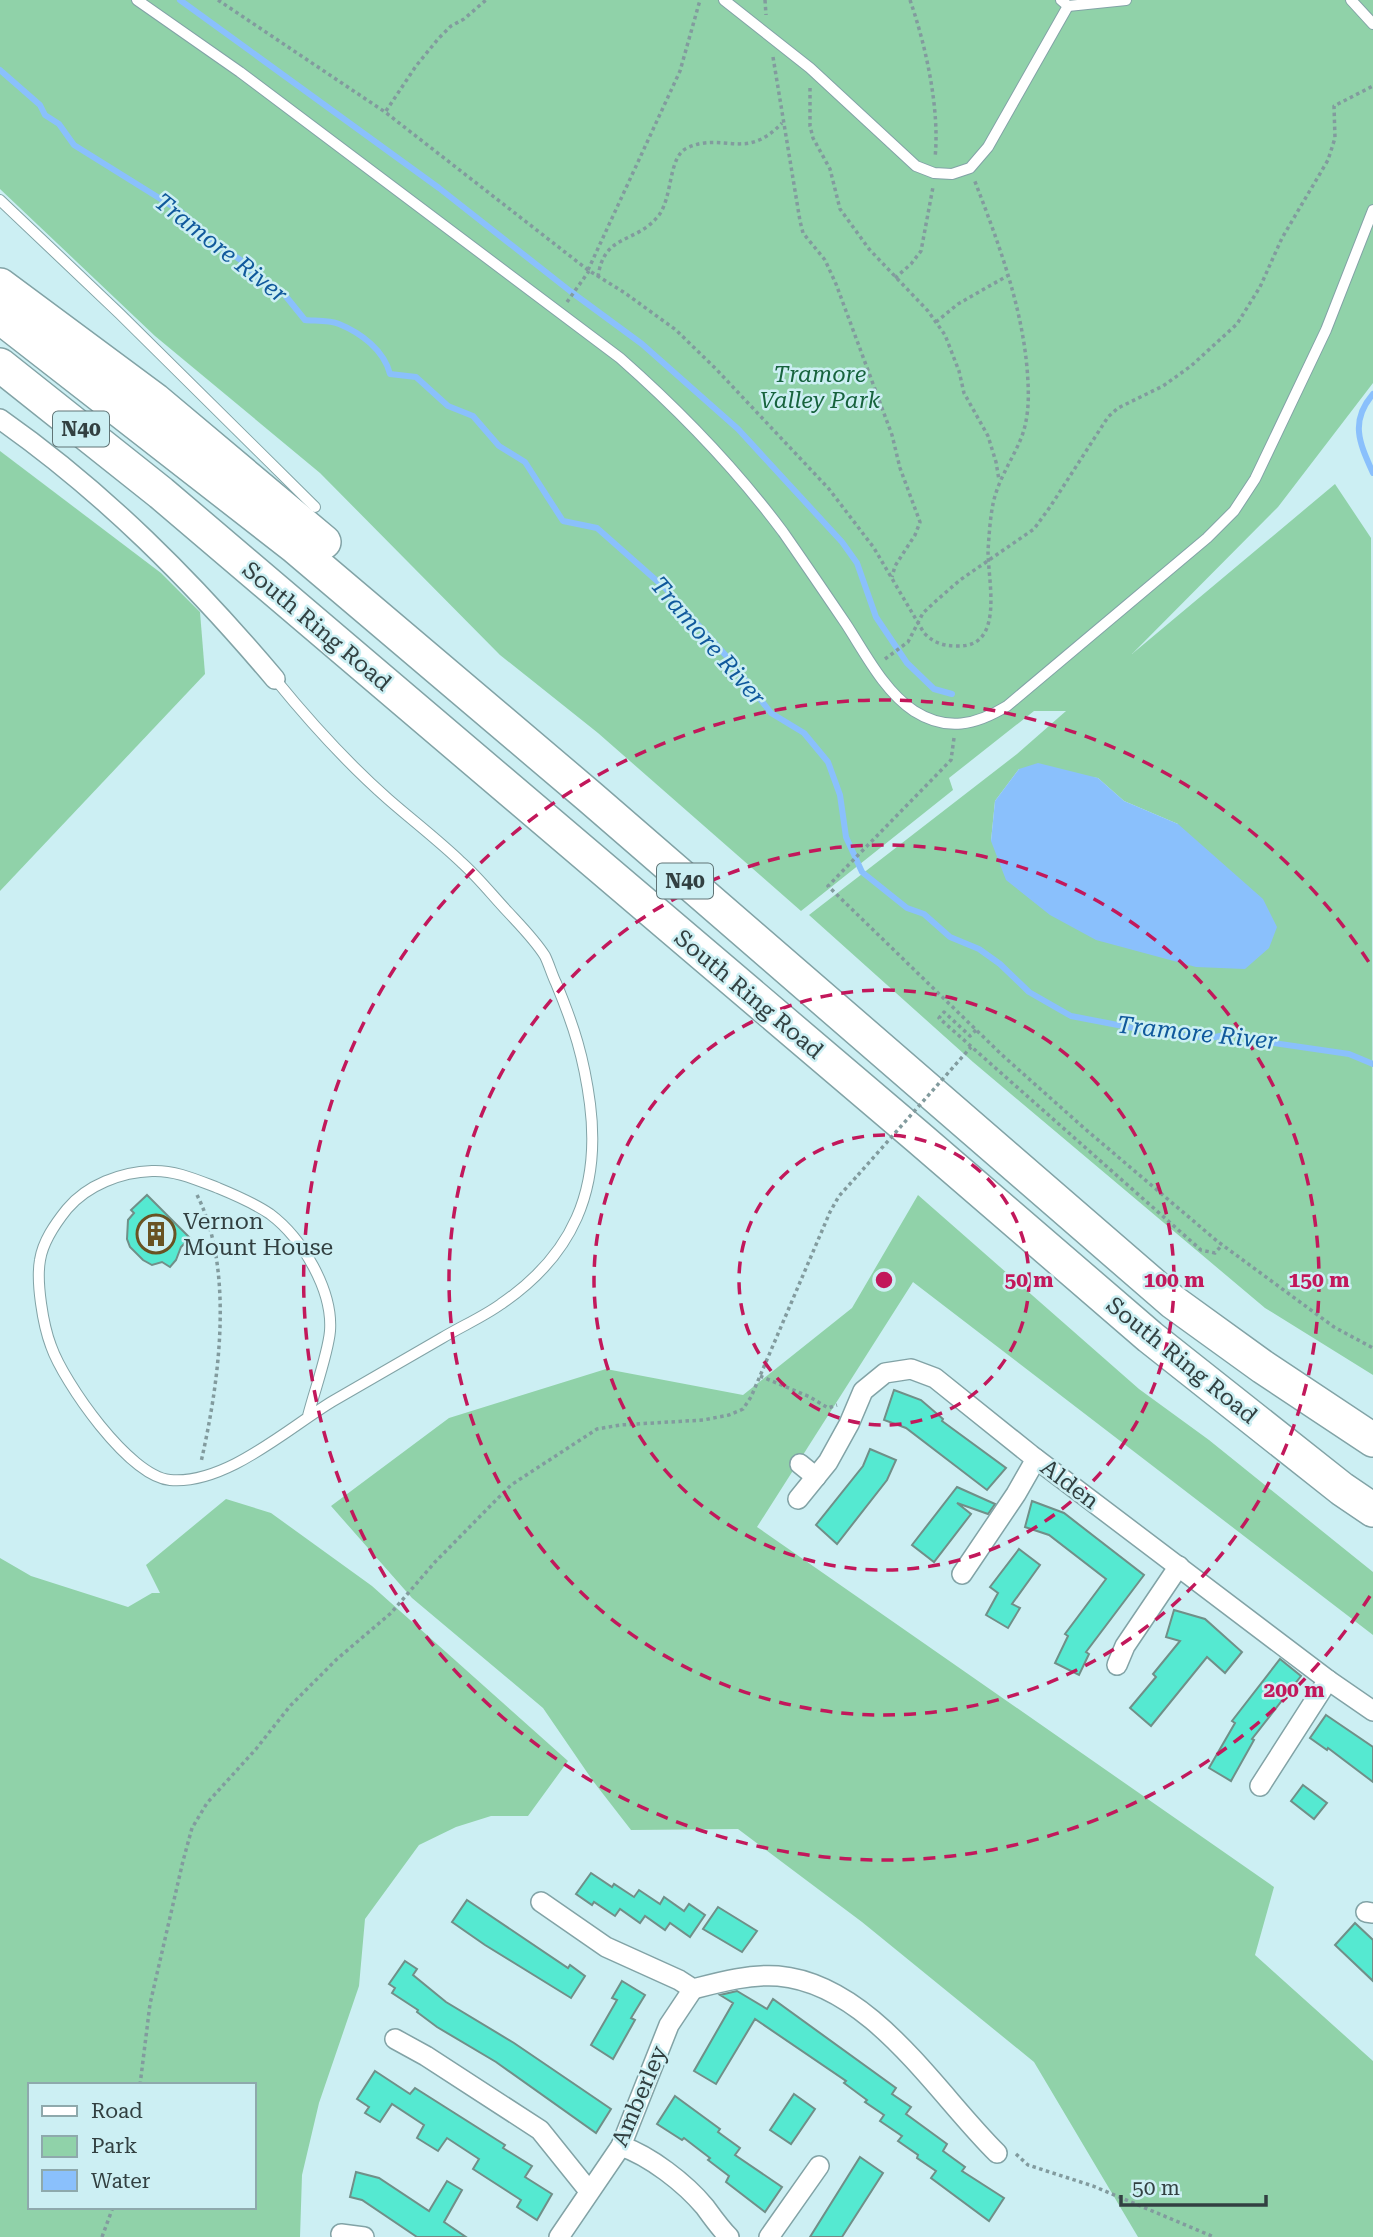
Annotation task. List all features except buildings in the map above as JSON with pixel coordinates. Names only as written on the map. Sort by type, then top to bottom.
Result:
[{"type":"highway","points":[[0,285],[155,400],[334,550],[478,679],[590,797]]},
{"type":"highway","name":"South Ring Road","points":[[1,318],[294,546],[590,797],[1173,1302],[1373,1440]]},
{"type":"highway","name":"South Ring Road","points":[[0,365],[161,493],[1150,1337],[1342,1489],[1373,1510]]},
{"type":"highway","points":[[0,390],[161,493]]},
{"type":"street","points":[[0,419],[128,523],[233,629],[275,679]]},
{"type":"street","name":"Alden","points":[[863,1391],[885,1373],[911,1369],[934,1378],[1035,1459],[1373,1711]]},
{"type":"street","points":[[798,1499],[828,1462],[863,1391]]},
{"type":"street","points":[[962,1574],[1016,1494],[1035,1459]]},
{"type":"street","points":[[800,1464],[816,1476]]},
{"type":"street","points":[[1117,1665],[1125,1646],[1179,1566]]},
{"type":"street","points":[[1260,1786],[1284,1764],[1328,1680]]},
{"type":"street","points":[[541,1902],[606,1947],[693,1989],[730,1979],[778,1976],[824,1988],[858,2009],[893,2038],[997,2153]]},
{"type":"street","name":"Amberley","points":[[559,2237],[621,2146],[669,2025],[693,1989]]},
{"type":"street","points":[[395,2039],[540,2130],[589,2191]]},
{"type":"street","points":[[621,2146],[638,2152],[670,2175],[703,2205],[729,2237]]},
{"type":"street","points":[[769,2237],[819,2166]]},
{"type":"street","points":[[341,2234],[364,2237]]},
{"type":"lane","points":[[137,0],[240,72],[620,358],[682,417],[750,491],[781,530],[897,697],[929,719],[957,726],[975,723],[1007,706],[1207,538],[1234,511],[1255,479],[1315,355],[1373,210]]},
{"type":"lane","points":[[724,0],[810,68],[916,166],[933,173],[952,174],[970,168],[988,147],[1065,3],[1126,0]]},
{"type":"lane","points":[[1351,0],[1373,24]]},
{"type":"lane","points":[[0,200],[120,314],[315,507]]},
{"type":"lane","points":[[275,679],[327,742],[387,799],[463,863],[520,925],[544,956],[584,1062],[592,1119],[592,1156],[587,1190],[574,1228],[563,1246],[530,1281],[501,1304],[308,1416],[244,1459],[198,1477],[167,1480],[142,1467],[117,1445],[65,1378],[50,1343],[41,1298],[39,1261],[52,1227],[77,1197],[110,1179],[154,1171],[188,1177],[233,1194],[271,1215],[297,1242],[316,1272],[326,1299],[330,1330],[308,1416]]},
{"type":"path","points":[[218,0],[385,112],[589,271],[676,330],[829,489],[874,548],[918,624],[931,640],[943,645],[974,645],[982,639],[991,615],[989,561],[993,504],[999,482],[1022,436],[1028,410],[1024,345],[1007,276],[970,168]]},
{"type":"path","points":[[385,112],[438,39],[486,0]]},
{"type":"path","points":[[569,300],[589,271],[680,71],[700,0]]},
{"type":"path","points":[[895,278],[921,251],[937,141],[932,92],[910,0]]},
{"type":"path","points":[[769,34],[803,233],[825,260],[836,284],[892,435],[906,488],[920,522],[915,535],[902,552],[892,577]]},
{"type":"path","points":[[810,68],[810,126],[813,138],[830,169],[840,209],[869,249],[944,335],[954,357],[964,394],[988,436],[999,482]]},
{"type":"path","points":[[890,656],[908,642],[923,613],[937,600],[1034,529],[1108,417],[1118,408],[1163,386],[1191,366],[1237,324],[1260,287],[1282,238],[1328,160],[1335,138],[1334,106],[1373,86]]},
{"type":"path","points":[[598,277],[604,254],[616,243],[644,229],[658,216],[667,201],[673,167],[680,153],[687,148],[707,143],[732,145],[754,142],[769,137],[783,122]]},
{"type":"path","points":[[936,323],[958,304],[1007,276]]},
{"type":"path","points":[[957,726],[951,760],[828,886],[976,1030],[1084,1128],[1222,1245],[1334,1327],[1373,1348]]},
{"type":"path","points":[[976,1030],[970,1036],[943,1012],[939,1018],[1201,1250],[1215,1252],[1222,1245]]},
{"type":"path","points":[[140,2083],[150,2004],[183,1861],[192,1828],[207,1803],[256,1749],[290,1706],[337,1659],[391,1613],[435,1562],[511,1485],[597,1429],[650,1422],[703,1420],[743,1409],[839,1196],[971,1047]]},
{"type":"path","points":[[188,1177],[201,1203],[209,1229],[217,1262],[221,1297],[214,1406],[198,1477]]},
{"type":"path","points":[[760,1376],[810,1397],[828,1408],[863,1391]]},
{"type":"path","points":[[997,2153],[1014,2153],[1028,2165],[1093,2186],[1214,2237]]},
{"type":"path","points":[[102,2237],[112,2209]]},
{"type":"green space","name":"Tramore Valley Park","points":[[0,0],[1373,0],[1373,383],[1278,507],[1132,654],[1335,484],[1371,538],[1373,1375],[1265,1308],[973,1062],[809,915],[1017,754],[1066,711],[1034,711],[949,778],[953,790],[801,911],[598,733],[500,655],[320,473],[155,336],[0,189]],"holes":[[[1019,769],[1098,778],[1124,801],[1178,824],[991,841],[995,801]]]},
{"type":"green space","points":[[0,451],[161,573],[200,612],[205,674],[0,891]]},
{"type":"green space","points":[[918,1195],[1139,1389],[1209,1440],[1373,1572],[1373,1635],[913,1282],[757,1527],[1274,1887],[1255,1955],[1373,2061],[1373,2237],[1138,2237],[1034,2062],[862,1922],[738,1829],[631,1830],[593,1781],[543,1708],[412,1598],[331,1506],[449,1418],[606,1369],[743,1395],[852,1308]]},
{"type":"green space","points":[[226,1499],[271,1513],[372,1586],[568,1761],[528,1816],[491,1816],[456,1827],[419,1845],[365,1919],[359,1986],[319,2103],[302,2175],[300,2237],[0,2237],[0,1558],[31,1576],[128,1607],[152,1593],[160,1593],[146,1565]]},
{"type":"water","points":[[1038,763],[1098,778],[1124,801],[1178,824],[1263,899],[1277,927],[1269,948],[1245,969],[1196,967],[1096,940],[1050,915],[1006,880],[991,841],[995,801],[1019,769]]},
{"type":"waterway","points":[[180,0],[439,188],[642,344],[738,429],[842,542],[857,563],[876,617],[907,663],[934,689],[952,694]]},
{"type":"waterway","name":"Tramore River","points":[[0,70],[40,105],[45,115],[59,124],[74,145],[180,211],[213,241],[242,261],[265,285],[284,294],[305,320],[335,323],[355,332],[383,357],[390,374],[416,377],[448,406],[473,416],[499,446],[525,462],[563,521],[597,528],[665,588],[729,659],[771,713],[804,733],[828,762],[840,795],[846,837],[862,872],[907,908],[924,914],[950,937],[979,949],[1000,964],[1029,992],[1071,1016],[1170,1035],[1211,1038],[1233,1033],[1266,1042],[1349,1054],[1373,1064]]},
{"type":"waterway","points":[[1373,394],[1361,414],[1359,424],[1361,443],[1373,473]]},
{"type":"place","name":"Vernon Mount House","points":[[156,1234]]}]
